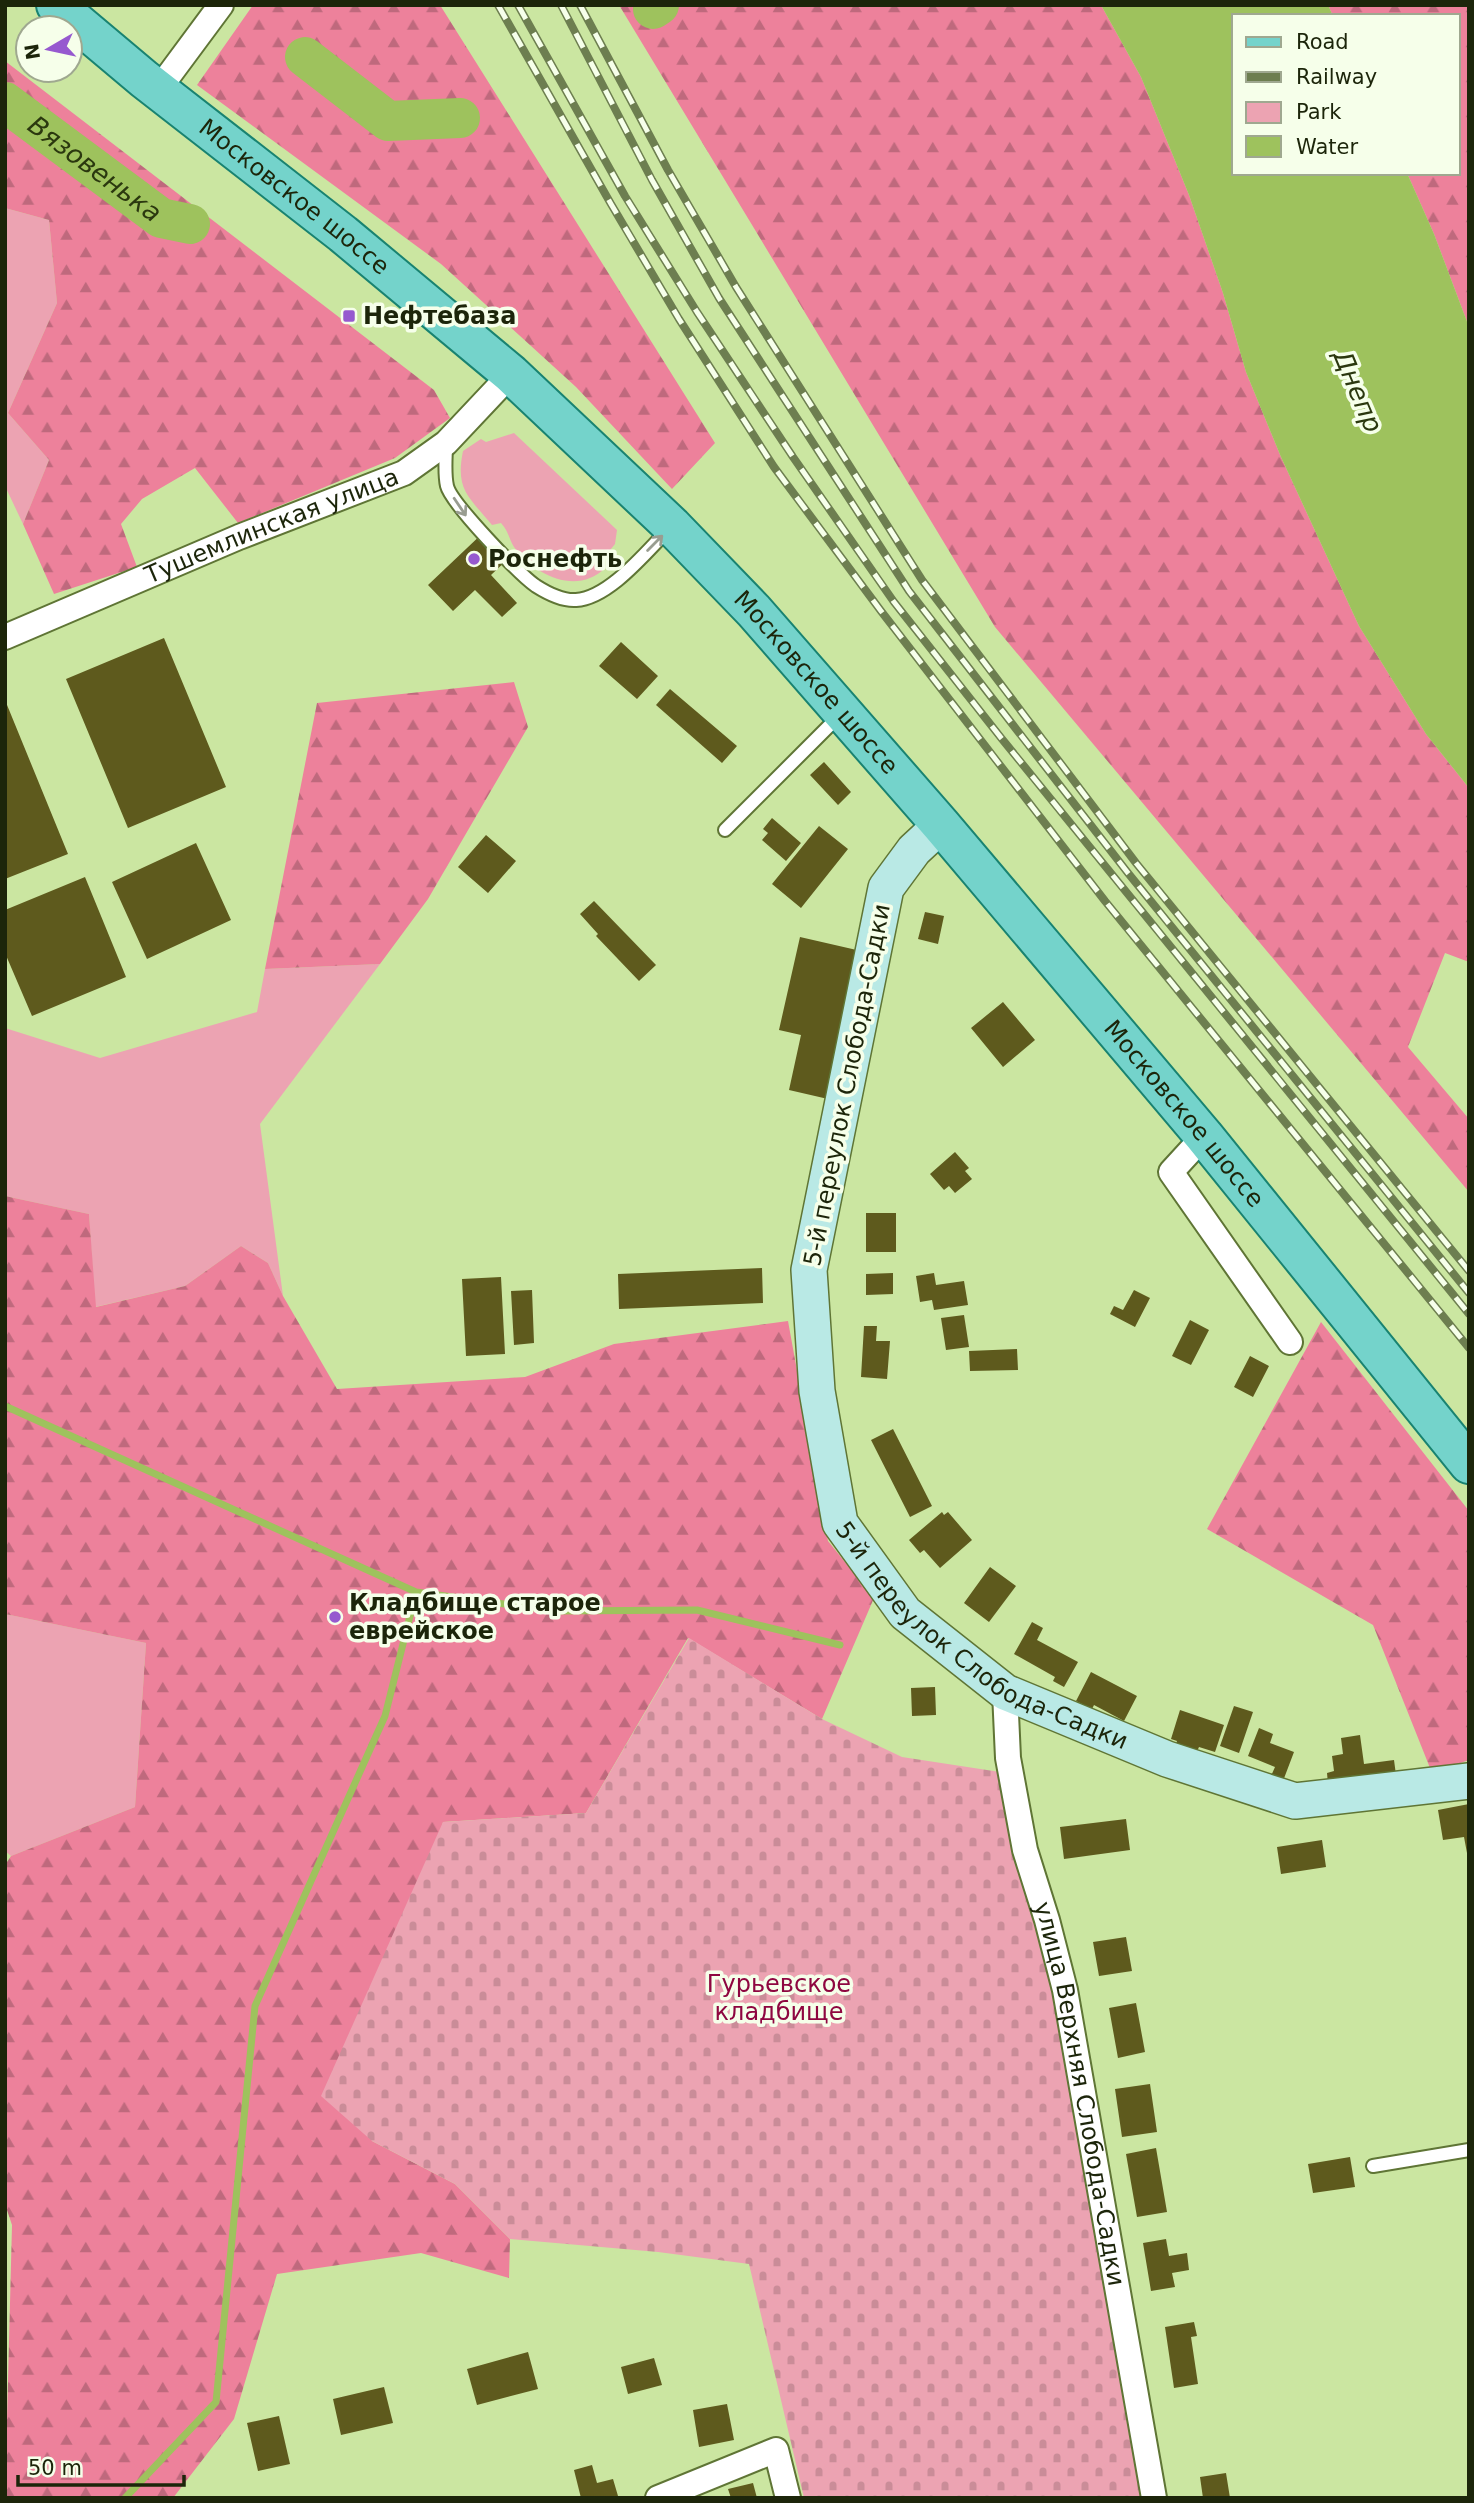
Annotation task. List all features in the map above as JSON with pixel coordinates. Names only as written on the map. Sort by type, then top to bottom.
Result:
[{"type":"main road","name":"Московское шоссе","points":[[56,5],[151,85],[343,234],[511,374],[672,526],[845,711],[1204,1136],[1469,1464]]},
{"type":"main road","points":[[84,43],[151,85]]},
{"type":"street","points":[[151,85],[213,10]]},
{"type":"street","name":"Тушемлинская улица","points":[[5,637],[239,537],[404,473],[446,443],[511,374]]},
{"type":"street","name":"5-й переулок Слобода-Садки","points":[[941,825],[914,850],[886,888],[809,1270],[817,1391],[840,1523],[905,1613],[1005,1692],[1167,1759],[1295,1801],[1469,1781]]},
{"type":"street","points":[[1204,1136],[1171,1172],[1290,1342]]},
{"type":"street","name":"улица Верхняя Слобода-Садки","points":[[1005,1692],[1008,1758],[1025,1850],[1065,1990],[1154,2498]]},
{"type":"street","points":[[658,2498],[776,2450],[789,2498]]},
{"type":"lane","points":[[446,443],[447,488],[467,517],[533,584],[552,596],[575,601],[596,596],[627,571],[672,526]]},
{"type":"lane","points":[[725,830],[845,711]]},
{"type":"lane","points":[[1373,2166],[1469,2150]]},
{"type":"green space","points":[[253,5],[440,5],[715,443],[672,489],[576,387],[441,264],[197,85]]},
{"type":"green space","points":[[619,5],[1101,5],[1141,77],[1189,195],[1223,293],[1246,372],[1281,457],[1359,626],[1426,734],[1469,788],[1469,962],[1445,953],[1408,1047],[1469,1119],[1469,1192],[995,627]]},
{"type":"green space","points":[[1328,5],[1469,5],[1469,327],[1434,234],[1408,175],[1460,175],[1460,14],[1332,14]]},
{"type":"green space","points":[[5,61],[14,68],[14,84],[35,84],[434,390],[450,418],[395,458],[238,523],[195,468],[142,499],[121,524],[137,567],[54,594],[23,524],[49,460],[8,413],[57,303],[49,220],[5,208]]},
{"type":"green space","points":[[5,208],[49,220],[57,303],[8,413],[49,460],[23,524],[5,486]]},
{"type":"green space","points":[[514,433],[617,530],[615,544],[602,560],[605,568],[594,576],[569,581],[544,573],[533,566],[514,547],[501,523],[492,525],[466,492],[461,475],[463,451],[481,439],[486,442]]},
{"type":"green space","points":[[514,682],[528,727],[428,899],[380,964],[265,969],[317,703]]},
{"type":"green space","points":[[380,964],[260,1124],[283,1296],[268,1263],[241,1246],[185,1286],[95,1307],[89,1214],[5,1196],[5,1028],[100,1058],[257,1012],[265,969]]},
{"type":"green space","points":[[5,1196],[89,1214],[96,1307],[185,1286],[241,1246],[268,1263],[283,1296],[337,1389],[525,1377],[614,1344],[788,1321],[828,1541],[874,1598],[822,1719],[688,1638],[586,1813],[443,1822],[372,2141],[455,2184],[510,2239],[509,2278],[421,2253],[277,2274],[234,2419],[173,2498],[5,2498],[12,2225],[5,2204],[5,1865],[11,1856],[135,1807],[146,1643],[5,1614]]},
{"type":"green space","points":[[1321,1322],[1469,1511],[1469,1760],[1432,1773],[1373,1625],[1207,1529]]},
{"type":"green space","points":[[5,1614],[146,1643],[135,1807],[11,1856],[5,1851]]},
{"type":"green space","name":"Гурьевское кладбище","points":[[689,1638],[822,1719],[902,1757],[1000,1772],[1056,1991],[1142,2498],[804,2498],[749,2264],[658,2252],[510,2239],[455,2184],[372,2141],[321,2096],[443,1822],[586,1813]]},
{"type":"water","name":"Днепр","points":[[1101,5],[1328,5],[1332,14],[1232,14],[1232,175],[1408,175],[1434,234],[1469,327],[1469,788],[1426,734],[1359,626],[1281,457],[1246,372],[1223,293],[1189,195],[1141,77]]},
{"type":"building","points":[[486,530],[511,556],[491,575],[517,603],[502,617],[475,590],[453,611],[428,585]]},
{"type":"building","points":[[164,638],[226,787],[128,828],[66,679]]},
{"type":"building","points":[[621,642],[658,676],[637,699],[599,666]]},
{"type":"building","points":[[670,689],[737,746],[722,763],[656,705]]},
{"type":"building","points":[[5,700],[68,854],[5,879]]},
{"type":"building","points":[[824,762],[851,792],[838,805],[810,775]]},
{"type":"building","points":[[772,818],[801,843],[786,861],[762,840],[768,833],[763,829]]},
{"type":"building","points":[[819,826],[848,849],[801,908],[772,884]]},
{"type":"building","points":[[486,835],[516,861],[488,893],[458,867]]},
{"type":"building","points":[[196,843],[231,920],[147,959],[112,882]]},
{"type":"building","points":[[85,877],[126,977],[32,1016],[5,953],[5,910]]},
{"type":"building","points":[[594,901],[656,965],[639,981],[596,936],[598,934],[580,914]]},
{"type":"building","points":[[925,912],[944,916],[938,944],[918,939]]},
{"type":"building","points":[[800,937],[861,951],[828,1099],[789,1090],[801,1035],[779,1030]]},
{"type":"building","points":[[1003,1002],[1035,1040],[1003,1067],[971,1028]]},
{"type":"building","points":[[955,1152],[969,1168],[965,1171],[972,1179],[955,1193],[949,1186],[944,1190],[930,1174]]},
{"type":"building","points":[[866,1213],[896,1213],[896,1252],[866,1252]]},
{"type":"building","points":[[762,1268],[763,1303],[619,1309],[618,1274]]},
{"type":"building","points":[[893,1273],[893,1294],[866,1295],[866,1274]]},
{"type":"building","points":[[934,1273],[936,1285],[964,1281],[968,1305],[934,1310],[932,1300],[920,1302],[916,1276]]},
{"type":"building","points":[[501,1277],[505,1354],[466,1356],[462,1279]]},
{"type":"building","points":[[532,1290],[534,1343],[514,1345],[511,1291]]},
{"type":"building","points":[[1134,1290],[1150,1298],[1135,1327],[1110,1314],[1114,1306],[1123,1310]]},
{"type":"building","points":[[964,1315],[969,1347],[946,1350],[941,1318]]},
{"type":"building","points":[[1190,1320],[1209,1330],[1191,1365],[1172,1356]]},
{"type":"building","points":[[864,1326],[877,1326],[876,1341],[890,1341],[887,1379],[861,1377]]},
{"type":"building","points":[[1017,1349],[1018,1370],[970,1371],[969,1351]]},
{"type":"building","points":[[1250,1356],[1269,1366],[1253,1397],[1234,1387]]},
{"type":"building","points":[[893,1429],[932,1506],[910,1517],[871,1440]]},
{"type":"building","points":[[942,1512],[944,1515],[948,1512],[972,1540],[940,1568],[924,1550],[920,1553],[909,1540]]},
{"type":"building","points":[[990,1567],[1016,1586],[989,1622],[964,1603]]},
{"type":"building","points":[[1032,1622],[1043,1628],[1037,1640],[1078,1662],[1064,1687],[1053,1681],[1055,1677],[1014,1654]]},
{"type":"building","points":[[1091,1672],[1137,1696],[1124,1721],[1094,1705],[1092,1709],[1076,1701]]},
{"type":"building","points":[[935,1687],[936,1715],[912,1716],[911,1688]]},
{"type":"building","points":[[1234,1706],[1253,1712],[1239,1753],[1220,1746]]},
{"type":"building","points":[[1180,1710],[1224,1725],[1215,1752],[1199,1747],[1195,1756],[1174,1749],[1177,1741],[1171,1739]]},
{"type":"building","points":[[1259,1728],[1273,1734],[1270,1743],[1294,1752],[1283,1781],[1271,1776],[1275,1767],[1248,1756]]},
{"type":"building","points":[[1360,1735],[1364,1764],[1394,1760],[1396,1775],[1328,1784],[1327,1773],[1334,1771],[1332,1756],[1343,1754],[1341,1738]]},
{"type":"building","points":[[1469,1804],[1467,1853],[1464,1837],[1443,1840],[1438,1810]]},
{"type":"building","points":[[1126,1819],[1130,1850],[1064,1859],[1060,1827]]},
{"type":"building","points":[[1322,1840],[1326,1867],[1281,1874],[1277,1847]]},
{"type":"building","points":[[1126,1937],[1132,1971],[1099,1976],[1093,1942]]},
{"type":"building","points":[[1136,2003],[1145,2052],[1118,2058],[1109,2008]]},
{"type":"building","points":[[1150,2084],[1157,2132],[1122,2137],[1115,2089]]},
{"type":"building","points":[[1156,2148],[1167,2212],[1137,2217],[1126,2154]]},
{"type":"building","points":[[1350,2157],[1355,2187],[1313,2193],[1308,2164]]},
{"type":"building","points":[[1166,2239],[1169,2256],[1187,2253],[1189,2270],[1172,2273],[1175,2287],[1151,2291],[1143,2243]]},
{"type":"building","points":[[1194,2322],[1197,2336],[1191,2337],[1198,2384],[1174,2388],[1165,2327]]},
{"type":"building","points":[[528,2352],[538,2389],[477,2405],[467,2369]]},
{"type":"building","points":[[654,2358],[662,2385],[628,2394],[621,2367]]},
{"type":"building","points":[[384,2387],[393,2423],[341,2435],[333,2399]]},
{"type":"building","points":[[727,2404],[734,2440],[699,2447],[693,2410]]},
{"type":"building","points":[[279,2416],[290,2464],[258,2471],[247,2423]]},
{"type":"building","points":[[592,2465],[597,2483],[613,2479],[618,2496],[581,2498],[574,2470]]},
{"type":"building","points":[[1226,2473],[1230,2498],[1203,2498],[1200,2477]]},
{"type":"building","points":[[753,2483],[757,2498],[731,2498],[728,2489]]},
{"type":"waterway","name":"Вязовенька","points":[[653,9],[659,5]]},
{"type":"waterway","name":"Вязовенька","points":[[305,57],[388,121],[460,118]]},
{"type":"waterway","name":"Вязовенька","points":[[5,102],[161,218],[190,224]]},
{"type":"waterway","points":[[5,1406],[416,1592],[557,1611],[697,1610],[840,1645]]},
{"type":"waterway","points":[[125,2498],[216,2402],[255,2006],[385,1716],[416,1592]]},
{"type":"railway","points":[[498,5],[679,319],[774,467],[881,611],[1105,901],[1469,1348]]},
{"type":"railway","points":[[518,5],[625,196],[697,312],[894,602],[1469,1314]]},
{"type":"railway","points":[[561,5],[652,180],[719,298],[909,591],[1128,873],[1469,1293]]},
{"type":"railway","points":[[580,5],[668,170],[736,287],[922,580],[1136,863],[1469,1271]]},
{"type":"place","name":"Нефтебаза","points":[[349,316]]},
{"type":"place","name":"Роснефть","points":[[474,559]]},
{"type":"place","name":"Кладбище старое еврейское","points":[[335,1617]]}]
